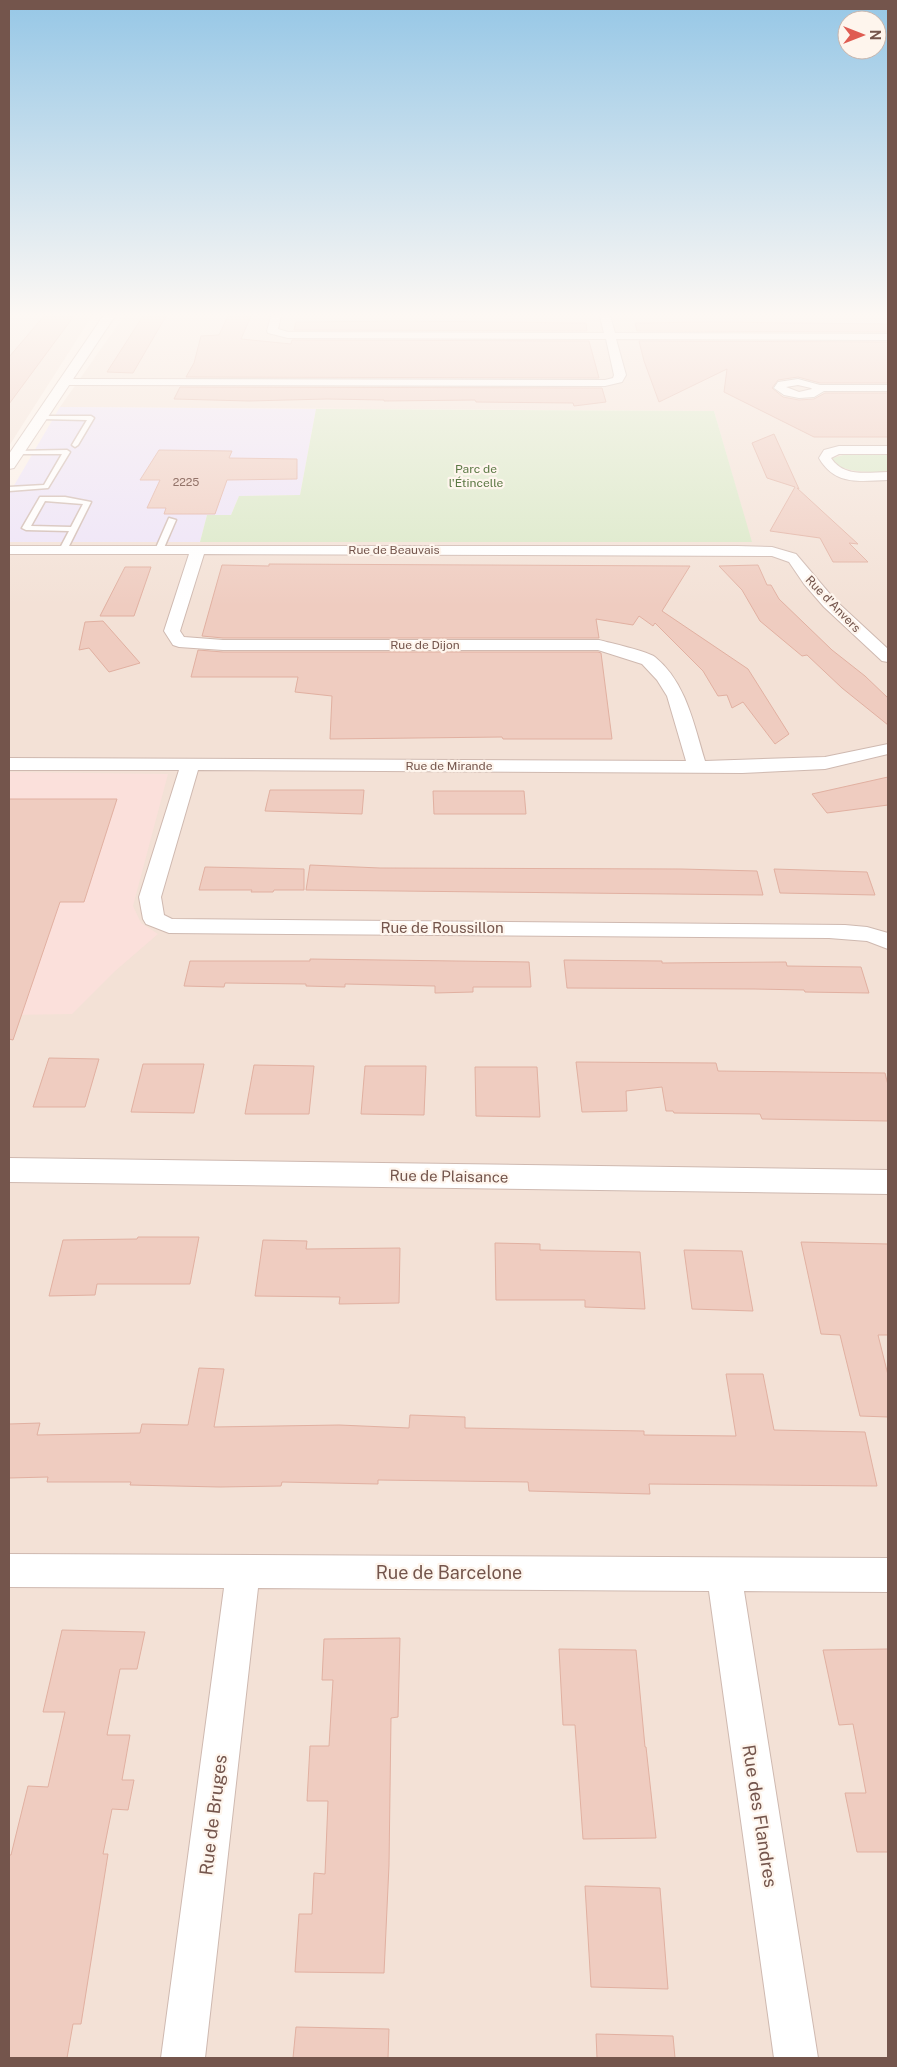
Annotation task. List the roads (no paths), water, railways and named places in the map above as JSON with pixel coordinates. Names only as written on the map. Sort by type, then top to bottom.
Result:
[{"type":"street","points":[[12,459],[44,412]]},
{"type":"street","points":[[888,450],[840,450],[828,453],[826,458],[831,468],[840,473],[854,476],[888,476]]},
{"type":"street","name":"Rue de Beauvais","points":[[9,550],[737,550],[778,553]]},
{"type":"street","name":"Rue de Dijon","points":[[198,550],[172,631],[179,642],[223,645],[599,645],[648,660],[664,677],[676,696],[697,766]]},
{"type":"street","name":"Rue d'Anvers","points":[[778,553],[792,558],[805,577],[828,601],[888,657]]},
{"type":"street","name":"Rue de Mirande","points":[[9,764],[759,767],[825,763],[888,749]]},
{"type":"street","name":"Rue de Roussillon","points":[[190,765],[150,898],[154,919],[169,926],[829,931],[862,932],[880,937],[888,942]]},
{"type":"street","name":"Rue de Plaisance","points":[[9,1170],[888,1182]]},
{"type":"street","name":"Rue de Barcelone","points":[[9,1570],[888,1575]]},
{"type":"street","name":"Rue de Bruges","points":[[183,2058],[243,1571]]},
{"type":"street","name":"Rue des Flandres","points":[[724,1574],[796,2058]]},
{"type":"lane","points":[[41,417],[91,418],[74,445]]},
{"type":"lane","points":[[9,489],[46,487],[67,452],[12,459]]},
{"type":"lane","points":[[63,550],[87,502],[43,499],[26,528],[73,529]]},
{"type":"lane","points":[[159,550],[172,520]]},
{"type":"park label","name":"Parc de l'Étincelle","points":[[476,476]]}]
